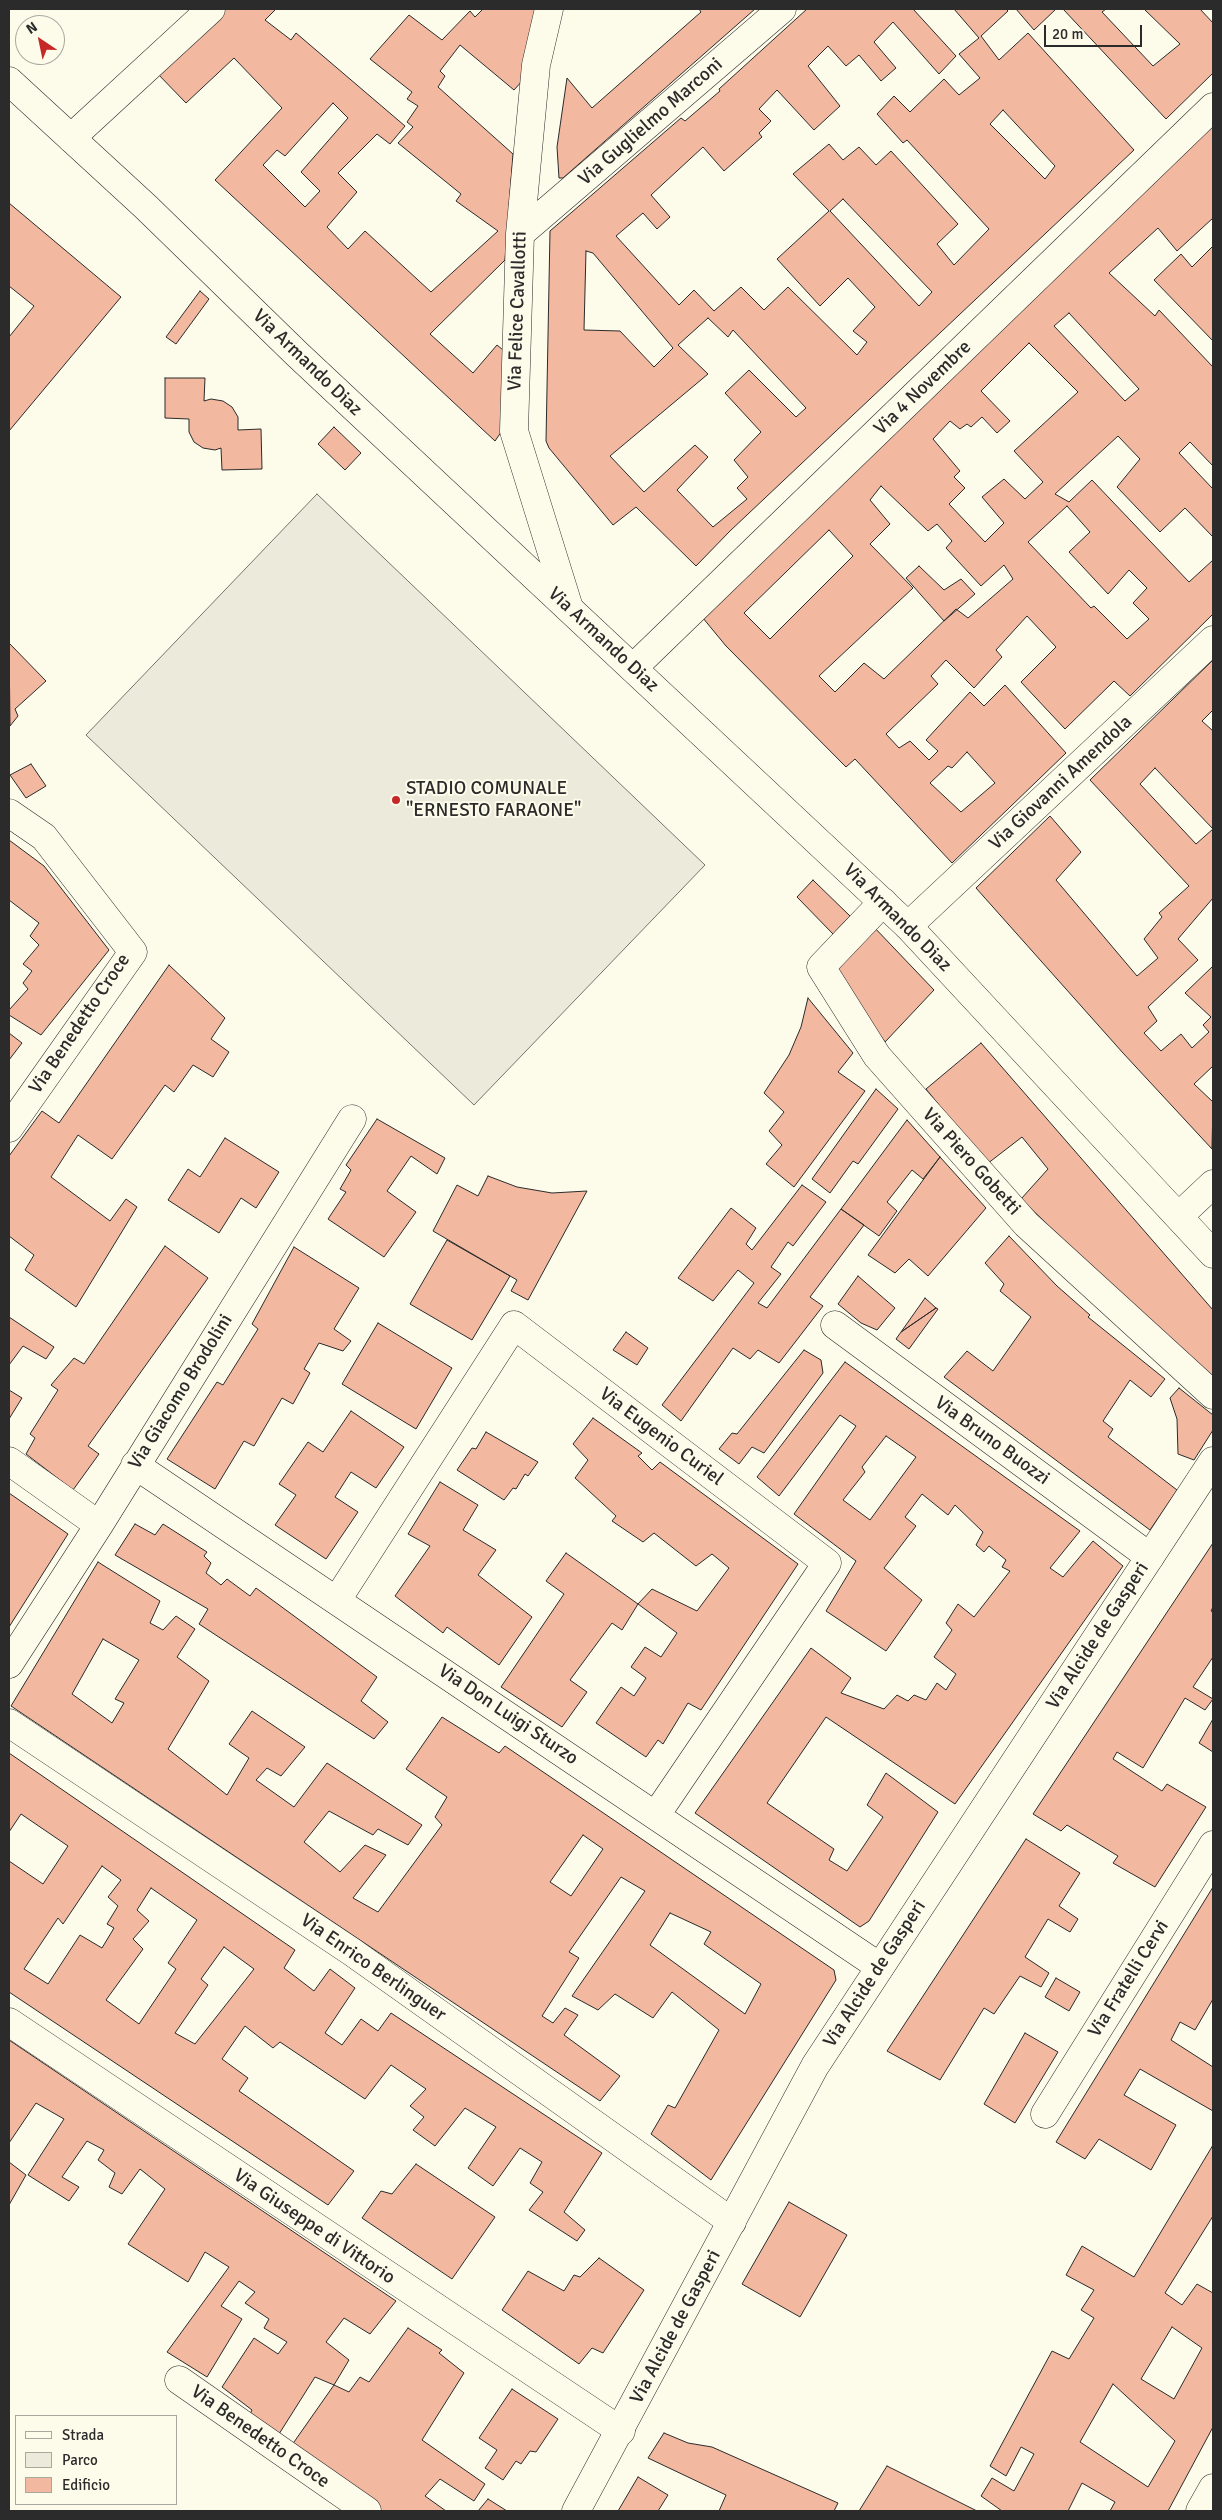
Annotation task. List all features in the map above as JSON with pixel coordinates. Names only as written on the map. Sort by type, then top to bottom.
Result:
[{"type":"street","points":[[71,138],[210,9]]},
{"type":"street","name":"Via Felice Cavallotti","points":[[548,9],[536,65],[520,234],[514,431],[568,608]]},
{"type":"street","name":"Via Guglielmo Marconi","points":[[520,234],[782,9]]},
{"type":"street","name":"Via Armando Diaz","points":[[9,81],[908,926],[1213,1254]]},
{"type":"street","name":"Via 4 Novembre","points":[[633,668],[1213,107]]},
{"type":"street","name":"Via Giovanni Amendola","points":[[908,926],[1213,640]]},
{"type":"street","name":"Via Benedetto Croce","points":[[9,813],[44,837],[133,952],[9,1128]]},
{"type":"street","name":"Via Piero Gobetti","points":[[883,902],[821,967],[877,1056],[1026,1224],[1213,1395]]},
{"type":"street","name":"Via Giacomo Brodolini","points":[[9,1664],[99,1524],[352,1119]]},
{"type":"street","points":[[1179,1216],[1213,1184]]},
{"type":"street","name":"Via Eugenio Curiel","points":[[337,1600],[514,1325],[827,1563],[656,1815]]},
{"type":"street","name":"Via Bruno Buozzi","points":[[835,1325],[1150,1557]]},
{"type":"street","points":[[9,1461],[99,1524]]},
{"type":"street","name":"Via Alcide de Gasperi","points":[[576,2511],[815,2066],[1213,1461]]},
{"type":"street","name":"Via Don Luigi Sturzo","points":[[135,1465],[880,1967]]},
{"type":"street","name":"Via Enrico Berlinguer","points":[[9,1722],[352,1952],[732,2222]]},
{"type":"street","name":"Via Fratelli Cervi","points":[[1045,2114],[1213,1845]]},
{"type":"street","name":"Via Giuseppe di Vittorio","points":[[9,2022],[621,2430]]},
{"type":"street","name":"Via Benedetto Croce","points":[[179,2380],[367,2511]]},
{"type":"street","points":[[1200,2511],[1213,2488]]},
{"type":"green space","name":"STADIO COMUNALE \"ERNESTO FARAONE\"","points":[[317,494],[705,865],[474,1105],[86,735]]},
{"type":"building","points":[[223,9],[276,9],[265,20],[291,40],[296,33],[405,126],[390,144],[377,134],[338,173],[357,192],[327,227],[348,249],[365,231],[431,292],[498,231],[456,201],[461,194],[398,143],[413,127],[407,122],[418,106],[407,99],[412,92],[370,59],[409,15],[442,40],[470,11],[475,17],[483,9],[540,9],[532,70],[514,90],[460,45],[440,71],[445,76],[438,87],[513,154],[505,260],[430,334],[473,373],[497,345],[503,350],[508,422],[495,441],[215,180],[282,108],[234,58],[186,103],[155,71]],"holes":[[[333,103],[348,118],[301,172],[320,191],[305,207],[263,165],[277,150],[285,156]]]},
{"type":"building","points":[[699,9],[755,9],[563,178],[559,178],[557,147],[567,78],[592,108],[701,12]]},
{"type":"building","points":[[807,9],[913,9],[956,56],[939,74],[893,22],[874,42],[896,68],[881,81],[859,55],[846,66],[828,46],[808,66],[840,106],[814,130],[777,90],[759,109],[771,121],[759,133],[762,137],[724,171],[703,147],[651,195],[670,217],[657,229],[643,213],[616,236],[679,305],[694,290],[714,311],[741,287],[764,310],[788,287],[857,355],[867,342],[853,331],[875,307],[848,278],[820,306],[777,259],[829,211],[793,174],[829,144],[843,160],[859,147],[876,165],[891,151],[958,224],[937,244],[954,265],[989,229],[907,140],[903,143],[877,114],[894,96],[910,112],[944,79],[959,95],[980,78],[959,54],[979,38],[954,9],[1006,9],[1008,11],[981,36],[999,60],[1028,33],[1134,150],[730,531],[696,566],[636,507],[613,525],[549,448],[546,441],[550,231],[681,118],[685,121],[720,91],[719,89]],"holes":[[[1003,110],[1055,166],[1045,179],[990,124]],[[843,199],[932,292],[919,306],[830,211]],[[586,251],[593,253],[673,348],[654,367],[620,331],[584,330]],[[708,318],[728,337],[733,330],[806,408],[796,417],[749,370],[725,393],[761,432],[734,460],[748,477],[737,488],[747,499],[713,527],[677,490],[708,457],[695,445],[644,492],[610,456],[708,374],[678,345]]]},
{"type":"building","points":[[1016,9],[1056,9],[1034,30]]},
{"type":"building","points":[[1063,9],[1106,9],[1102,12],[1153,66],[1180,44],[1144,9],[1200,9],[1213,23],[1213,73],[1166,119]]},
{"type":"building","points":[[1213,122],[1213,218],[1177,251],[1158,228],[1109,273],[1155,316],[1159,310],[1213,367],[1213,466],[1190,442],[1179,453],[1213,489],[1213,537],[1185,508],[1160,532],[1117,487],[1140,459],[1118,436],[1055,494],[1069,502],[1092,480],[1189,582],[1213,560],[1213,614],[1130,696],[1114,681],[1065,729],[1021,682],[1056,647],[1027,616],[996,650],[1002,657],[974,688],[946,660],[931,676],[938,684],[886,734],[899,748],[910,741],[929,760],[938,751],[926,740],[970,692],[984,706],[1005,685],[1066,753],[952,863],[855,759],[846,767],[726,646],[698,612]],"holes":[[[1069,313],[1139,389],[1125,401],[1054,326]],[[1029,343],[1078,392],[1014,451],[1043,482],[1025,499],[1004,479],[982,497],[1004,523],[985,542],[949,504],[965,488],[954,477],[960,471],[933,439],[950,421],[960,429],[967,424],[971,427],[982,417],[997,433],[1010,421],[981,391]],[[881,486],[928,531],[937,524],[952,541],[946,548],[981,586],[1004,565],[1013,579],[968,618],[956,609],[884,679],[864,663],[835,692],[819,676],[913,588],[870,544],[890,524],[870,500]],[[1067,506],[1090,532],[1069,552],[1108,594],[1129,570],[1147,588],[1133,603],[1149,619],[1127,639],[1094,606],[1091,608],[1028,542]],[[829,530],[853,556],[770,639],[744,613]],[[967,752],[995,783],[961,812],[930,783],[948,766],[952,768]]]},
{"type":"building","points":[[9,203],[121,297],[9,431],[9,337],[34,306],[9,286]]},
{"type":"building","points":[[1213,246],[1213,341],[1154,280],[1181,254],[1192,267]]},
{"type":"building","points":[[200,291],[209,299],[176,344],[166,337]]},
{"type":"building","points":[[165,378],[205,378],[204,401],[211,399],[223,401],[232,407],[238,417],[238,430],[261,429],[262,469],[222,470],[221,448],[215,450],[203,448],[194,442],[189,432],[189,419],[165,418]]},
{"type":"building","points":[[334,427],[361,453],[345,470],[318,444]]},
{"type":"building","points":[[919,566],[944,590],[961,579],[975,594],[944,621],[906,578]]},
{"type":"building","points":[[9,643],[46,681],[15,709],[18,716],[10,726]]},
{"type":"building","points":[[1213,660],[1213,710],[1202,721],[1213,731],[1213,829],[1213,898],[1178,939],[1198,960],[1148,1007],[1157,1021],[1144,1033],[1161,1051],[1181,1034],[1192,1048],[1209,1032],[1203,1025],[1211,1017],[1185,993],[1213,966],[1213,1066],[1194,1084],[1213,1102],[1212,1149],[1123,1053],[976,888],[1050,816],[1081,852],[1056,880],[1137,976],[1158,958],[1144,939],[1162,917],[1159,913],[1189,886],[1090,780]],"holes":[[[1155,768],[1213,829],[1196,844],[1140,784]]]},
{"type":"building","points":[[31,764],[46,786],[26,798],[10,775]]},
{"type":"building","points":[[9,840],[44,866],[109,950],[41,1035],[9,1015],[9,1010],[28,989],[23,983],[32,971],[23,964],[39,945],[30,936],[39,923],[9,900]]},
{"type":"building","points":[[813,880],[850,916],[833,934],[797,897]]},
{"type":"building","points":[[872,925],[934,990],[885,1042],[831,968]]},
{"type":"building","points":[[169,965],[225,1018],[211,1039],[229,1052],[213,1077],[193,1065],[174,1092],[165,1085],[112,1159],[78,1135],[51,1177],[110,1221],[126,1199],[137,1207],[76,1307],[25,1270],[34,1255],[9,1236],[9,1156],[42,1111],[59,1123]]},
{"type":"building","points":[[808,998],[853,1053],[838,1072],[865,1091],[794,1187],[766,1164],[782,1145],[769,1131],[784,1112],[764,1093],[789,1055],[801,1027]]},
{"type":"building","points":[[9,1033],[22,1043],[9,1060]]},
{"type":"building","points":[[981,1043],[1213,1310],[1213,1378],[1108,1283],[1021,1199],[1048,1169],[1022,1137],[987,1164],[926,1089]]},
{"type":"building","points":[[876,1089],[898,1109],[858,1164],[853,1161],[830,1193],[812,1179]]},
{"type":"building","points":[[377,1119],[445,1158],[437,1174],[411,1156],[387,1191],[416,1212],[384,1257],[328,1219],[346,1192],[340,1189],[351,1170],[346,1165]]},
{"type":"building","points":[[907,1120],[940,1157],[923,1179],[912,1170],[887,1202],[897,1211],[879,1236],[841,1209]]},
{"type":"building","points":[[225,1138],[279,1172],[256,1208],[241,1198],[219,1233],[168,1200],[188,1169],[200,1177]]},
{"type":"building","points":[[940,1157],[986,1208],[928,1276],[909,1259],[895,1273],[868,1255]]},
{"type":"building","points":[[488,1176],[517,1187],[552,1193],[587,1191],[528,1300],[511,1291],[517,1280],[433,1231],[457,1185],[478,1196]]},
{"type":"building","points":[[802,1185],[826,1202],[793,1246],[788,1242],[771,1267],[781,1274],[758,1303],[767,1308],[841,1209],[864,1225],[810,1297],[823,1306],[779,1363],[758,1350],[750,1359],[733,1348],[681,1421],[662,1405],[754,1283],[738,1270],[713,1301],[678,1278],[731,1208],[756,1228],[746,1244],[752,1250]]},
{"type":"building","points":[[1009,1236],[1057,1286],[1090,1315],[1088,1317],[1165,1379],[1151,1397],[1130,1380],[1103,1421],[1113,1429],[1108,1437],[1177,1490],[1150,1530],[944,1377],[967,1351],[993,1371],[1031,1317],[1000,1291],[1004,1284],[985,1263]]},
{"type":"building","points":[[447,1240],[510,1276],[472,1340],[410,1304]]},
{"type":"building","points":[[165,1246],[208,1278],[88,1446],[99,1454],[73,1490],[26,1454],[35,1438],[30,1434],[58,1390],[51,1385],[74,1358],[84,1364]]},
{"type":"building","points":[[294,1247],[359,1288],[334,1329],[351,1341],[343,1351],[319,1343],[304,1369],[310,1373],[293,1404],[282,1398],[254,1446],[244,1441],[215,1489],[167,1459],[217,1382],[223,1385],[258,1329],[252,1324]]},
{"type":"building","points":[[858,1276],[895,1308],[877,1330],[861,1323],[838,1304]]},
{"type":"building","points":[[925,1298],[936,1308],[901,1332]]},
{"type":"building","points":[[936,1308],[938,1309],[909,1349],[896,1339],[901,1332]]},
{"type":"building","points":[[9,1317],[54,1347],[46,1359],[23,1346],[9,1365]]},
{"type":"building","points":[[378,1323],[452,1368],[416,1429],[342,1384]]},
{"type":"building","points":[[626,1332],[648,1348],[637,1365],[613,1350]]},
{"type":"building","points":[[804,1350],[821,1360],[823,1373],[764,1453],[752,1447],[739,1464],[719,1449],[732,1433],[737,1434]]},
{"type":"building","points":[[845,1362],[1080,1531],[1050,1568],[1063,1577],[1093,1541],[1123,1566],[955,1804],[826,1717],[767,1803],[834,1849],[829,1860],[847,1871],[883,1817],[867,1805],[886,1773],[938,1812],[869,1921],[860,1927],[695,1813],[811,1648],[851,1678],[841,1693],[884,1709],[897,1695],[908,1701],[914,1695],[926,1700],[937,1683],[946,1690],[956,1674],[934,1657],[952,1630],[946,1623],[958,1604],[974,1617],[1010,1571],[1002,1567],[1006,1560],[989,1546],[984,1552],[976,1545],[983,1532],[955,1505],[948,1515],[922,1494],[905,1517],[916,1526],[884,1568],[922,1600],[886,1651],[826,1611],[856,1561],[794,1514],[856,1426],[840,1415],[779,1496],[757,1477]],"holes":[[[886,1436],[916,1457],[870,1520],[843,1500],[865,1472],[862,1467]]]},
{"type":"building","points":[[1179,1388],[1213,1415],[1213,1430],[1194,1460],[1178,1454],[1177,1419],[1170,1398]]},
{"type":"building","points":[[9,1390],[22,1398],[9,1419]]},
{"type":"building","points":[[351,1411],[404,1447],[376,1488],[351,1472],[335,1497],[358,1512],[326,1559],[275,1525],[296,1495],[279,1484],[308,1442],[323,1452]]},
{"type":"building","points":[[593,1418],[642,1453],[638,1456],[652,1470],[660,1462],[798,1564],[701,1710],[688,1703],[663,1744],[658,1740],[646,1757],[596,1723],[621,1687],[634,1696],[646,1678],[631,1667],[645,1647],[661,1657],[677,1633],[638,1604],[652,1589],[697,1611],[729,1568],[712,1554],[696,1566],[654,1533],[643,1542],[612,1521],[616,1516],[575,1478],[588,1460],[573,1444]]},
{"type":"building","points":[[486,1432],[538,1462],[528,1476],[525,1474],[516,1489],[513,1488],[504,1500],[457,1470],[472,1448],[476,1449]]},
{"type":"building","points":[[440,1482],[478,1505],[463,1530],[496,1550],[478,1575],[532,1617],[499,1665],[447,1627],[443,1633],[395,1596],[430,1546],[408,1534]]},
{"type":"building","points":[[9,1493],[68,1534],[9,1627]]},
{"type":"building","points":[[135,1524],[155,1535],[163,1524],[207,1552],[204,1556],[211,1563],[206,1573],[221,1585],[227,1579],[250,1596],[256,1588],[377,1677],[361,1701],[388,1722],[374,1739],[199,1624],[208,1609],[115,1555]]},
{"type":"building","points":[[1213,1543],[1213,1607],[1211,1611],[1213,1612],[1213,1657],[1193,1687],[1213,1699],[1205,1710],[1185,1698],[1143,1768],[1117,1752],[1113,1759],[1162,1791],[1167,1784],[1206,1807],[1155,1887],[1113,1863],[1118,1856],[1067,1825],[1061,1831],[1033,1814]]},
{"type":"building","points":[[566,1553],[638,1604],[622,1630],[612,1623],[570,1680],[587,1692],[562,1727],[501,1687],[564,1594],[546,1581]]},
{"type":"building","points":[[98,1562],[160,1601],[150,1623],[163,1630],[176,1616],[195,1629],[177,1657],[209,1681],[168,1749],[227,1795],[249,1758],[229,1744],[252,1711],[305,1747],[281,1776],[267,1768],[256,1780],[294,1807],[327,1763],[422,1825],[408,1845],[378,1829],[373,1835],[329,1811],[304,1842],[340,1872],[365,1845],[386,1855],[353,1898],[378,1912],[442,1825],[435,1817],[447,1797],[406,1769],[442,1717],[499,1753],[505,1746],[834,1970],[836,1980],[711,2180],[651,2134],[668,2105],[675,2108],[719,2030],[672,1992],[653,2018],[615,1994],[598,2010],[572,1996],[645,1891],[621,1877],[569,1952],[579,1958],[542,2016],[553,2023],[565,2008],[578,2015],[564,2035],[620,2076],[600,2101],[11,1706]],"holes":[[[103,1639],[139,1660],[115,1699],[124,1703],[112,1723],[72,1694]],[[583,1835],[603,1849],[571,1896],[550,1882]],[[670,1913],[711,1932],[704,1944],[761,1984],[745,2014],[650,1945]]]},
{"type":"building","points":[[1213,1719],[1213,1752],[1199,1743]]},
{"type":"building","points":[[9,1753],[295,1950],[284,1968],[314,1991],[330,1969],[355,1988],[325,2033],[342,2045],[361,2019],[378,2031],[391,2013],[602,2153],[564,2212],[585,2230],[577,2241],[529,2210],[543,2192],[530,2183],[542,2162],[520,2148],[493,2186],[468,2168],[496,2127],[465,2108],[435,2146],[413,2130],[424,2117],[410,2106],[426,2089],[391,2065],[365,2099],[280,2042],[273,2048],[245,2026],[222,2059],[248,2078],[239,2091],[354,2171],[328,2205],[9,1992],[9,1861],[43,1884],[68,1846],[21,1814],[9,1832]],"holes":[[[102,1866],[121,1880],[108,1897],[118,1906],[107,1924],[114,1928],[102,1948],[80,1935],[48,1984],[24,1969],[58,1918],[63,1924]],[[151,1888],[197,1920],[168,1963],[176,1969],[139,2024],[106,2000],[143,1949],[133,1939],[149,1921],[137,1910]],[[224,1947],[254,1969],[195,2044],[175,2033],[208,1985],[201,1979]]]},
{"type":"building","points":[[1026,1839],[1080,1873],[1059,1906],[1078,1919],[1070,1932],[1048,1919],[1025,1957],[1049,1973],[1041,1987],[1020,1976],[994,2014],[984,2008],[940,2080],[887,2051]]},
{"type":"building","points":[[1213,1887],[1213,1999],[1195,2030],[1180,2022],[1171,2040],[1213,2067],[1213,2111],[1140,2069],[1124,2095],[1176,2125],[1151,2170],[1099,2139],[1085,2159],[1056,2142]]},
{"type":"building","points":[[1056,1978],[1080,1992],[1069,2011],[1045,1997]]},
{"type":"building","points":[[1025,2033],[1058,2052],[1015,2123],[984,2104]]},
{"type":"building","points":[[9,2040],[396,2301],[370,2334],[344,2318],[326,2342],[349,2360],[334,2385],[315,2377],[279,2434],[250,2414],[252,2410],[222,2387],[254,2338],[278,2354],[287,2342],[264,2328],[269,2319],[245,2303],[255,2292],[239,2281],[221,2306],[242,2319],[207,2377],[167,2352],[229,2267],[205,2252],[188,2282],[128,2244],[165,2189],[140,2169],[122,2194],[109,2187],[115,2173],[98,2160],[104,2150],[87,2141],[62,2177],[79,2187],[69,2201],[28,2175],[64,2119],[36,2103],[9,2143]]},
{"type":"building","points":[[1213,2145],[1213,2216],[1165,2293],[1182,2305],[1197,2284],[1213,2293],[1213,2427],[1168,2511],[1110,2511],[1115,2502],[1082,2483],[1068,2511],[1002,2511],[981,2496],[992,2478],[1014,2491],[1034,2454],[1021,2447],[1006,2476],[990,2466],[1052,2351],[1069,2359],[1094,2318],[1081,2310],[1094,2290],[1066,2275],[1082,2246],[1134,2277]],"holes":[[[1172,2327],[1202,2348],[1174,2399],[1141,2379]],[[1113,2384],[1175,2441],[1148,2487],[1080,2442]]]},
{"type":"building","points":[[9,2162],[26,2175],[9,2205]]},
{"type":"building","points":[[416,2164],[495,2217],[452,2279],[362,2218],[381,2191],[392,2194]]},
{"type":"building","points":[[789,2202],[847,2235],[800,2317],[742,2284]]},
{"type":"building","points":[[599,2258],[644,2290],[603,2353],[592,2348],[579,2364],[502,2310],[528,2271],[564,2291],[574,2275],[580,2277]]},
{"type":"building","points":[[408,2328],[442,2350],[439,2353],[464,2373],[422,2440],[485,2484],[474,2501],[440,2479],[425,2496],[446,2511],[375,2511],[287,2452],[334,2385],[349,2392],[360,2377],[369,2382]]},
{"type":"building","points":[[512,2389],[558,2419],[536,2452],[530,2451],[521,2464],[516,2461],[503,2480],[485,2468],[497,2450],[479,2438]]},
{"type":"building","points":[[664,2433],[688,2443],[712,2447],[838,2503],[834,2511],[719,2511],[726,2495],[648,2458]]},
{"type":"building","points":[[887,2466],[977,2511],[859,2511]]},
{"type":"building","points":[[638,2477],[668,2495],[658,2511],[618,2511]]},
{"type":"building","points":[[488,2499],[507,2511],[478,2511]]},
{"type":"place","name":"STADIO COMUNALE \"ERNESTO FARAONE\"","points":[[396,800]]}]
